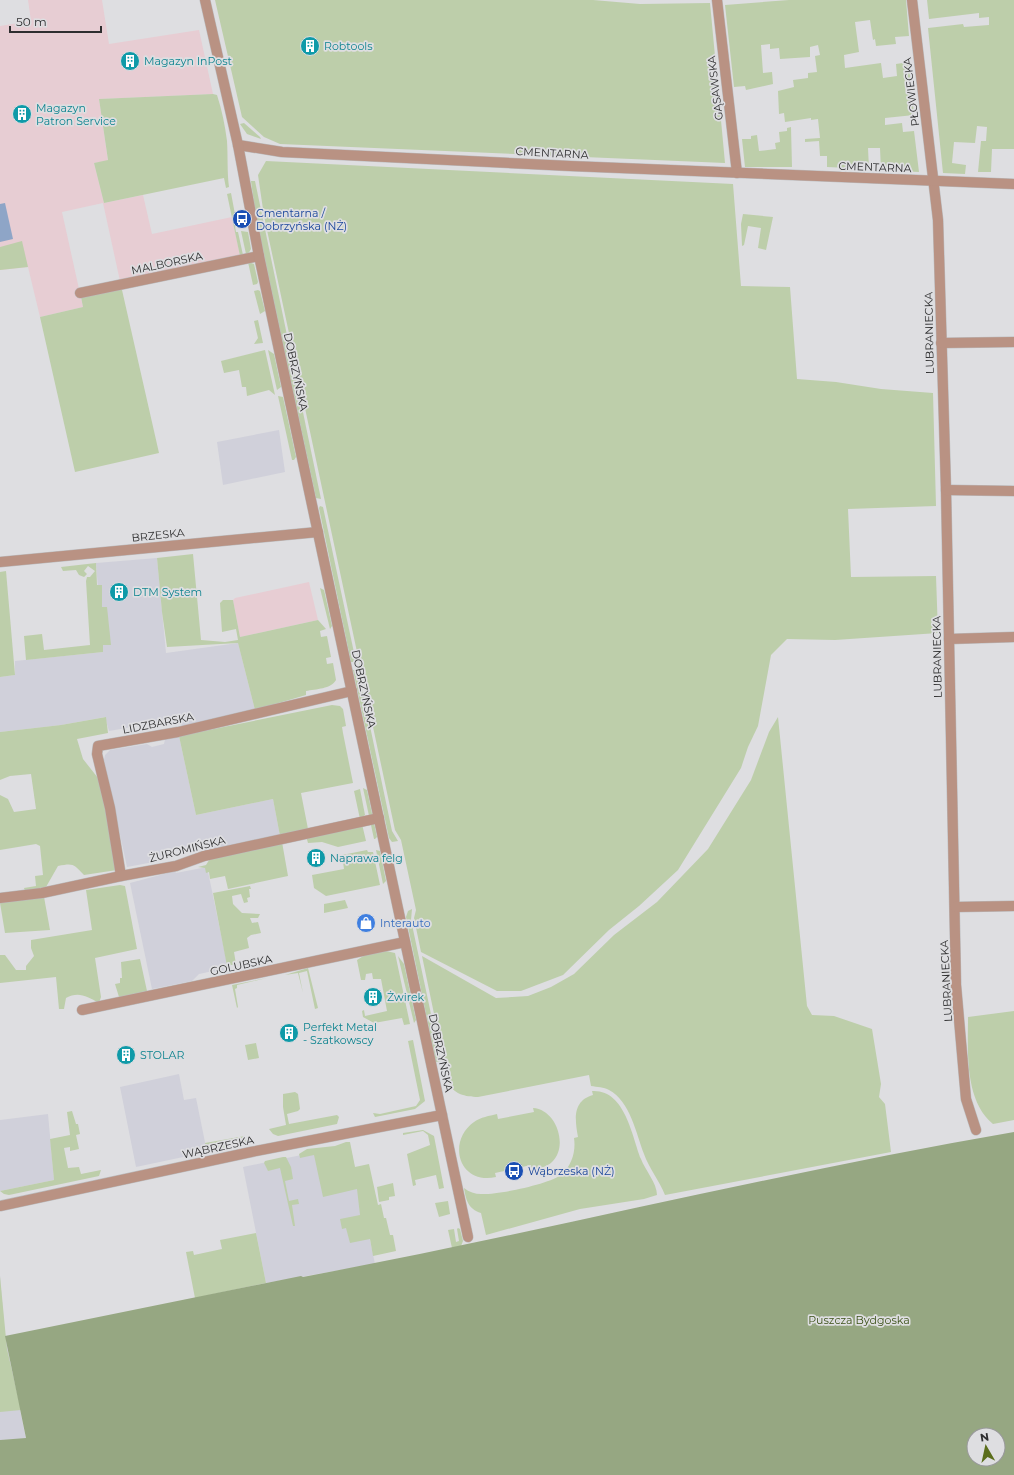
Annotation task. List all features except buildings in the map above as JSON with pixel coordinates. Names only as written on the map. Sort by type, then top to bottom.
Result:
[{"type":"street","points":[[205,0],[238,145]]},
{"type":"street","name":"GĄSAWSKA","points":[[717,0],[737,173]]},
{"type":"street","name":"PŁOWIECKA","points":[[912,0],[934,182]]},
{"type":"street","name":"CMENTARNA","points":[[238,145],[282,152],[934,182],[1014,184]]},
{"type":"street","name":"DOBRZYŃSKA","points":[[238,145],[258,256],[468,1237]]},
{"type":"street","name":"LUBRANIECKA","points":[[934,182],[938,220],[946,490],[956,985],[966,1099],[976,1130]]},
{"type":"street","name":"MALBORSKA","points":[[80,294],[258,256]]},
{"type":"street","points":[[941,342],[1014,342]]},
{"type":"street","points":[[946,490],[1014,491]]},
{"type":"street","name":"BRZESKA","points":[[0,562],[318,532]]},
{"type":"street","points":[[949,639],[1014,637]]},
{"type":"street","name":"LIDZBARSKA","points":[[121,876],[110,808],[97,754],[98,746],[186,730],[352,691]]},
{"type":"street","name":"ŻUROMIŃSKA","points":[[0,898],[42,893],[176,866],[204,856],[379,818]]},
{"type":"street","points":[[955,907],[1014,906]]},
{"type":"street","name":"GOLUBSKA","points":[[82,1010],[405,942]]},
{"type":"street","name":"WĄBRZESKA","points":[[0,1206],[251,1152],[442,1115]]},
{"type":"shaded area","points":[[28,0],[102,0],[109,44],[199,30],[213,94],[99,99],[108,161],[94,163],[104,203],[143,195],[152,234],[232,217],[240,256],[120,281],[103,203],[62,212],[83,307],[40,317],[28,267],[0,270],[0,26],[31,21]]},
{"type":"shaded area","points":[[279,430],[285,472],[223,485],[217,442]]},
{"type":"shaded area","points":[[157,558],[166,653],[238,643],[255,710],[182,726],[179,719],[109,731],[105,717],[61,725],[0,732],[0,677],[15,675],[15,661],[103,652],[96,563]]},
{"type":"shaded area","points":[[309,582],[318,620],[240,637],[233,600],[235,598]]},
{"type":"shaded area","points":[[179,736],[196,815],[273,799],[280,836],[203,852],[202,846],[162,853],[159,861],[127,867],[104,760],[105,755],[110,750],[147,744],[152,747],[164,744],[165,739]]},
{"type":"shaded area","points":[[207,867],[229,973],[221,974],[213,971],[199,974],[192,981],[152,989],[130,883],[175,871],[176,873]]},
{"type":"shaded area","points":[[179,1074],[184,1100],[196,1098],[207,1152],[136,1167],[120,1087]]},
{"type":"shaded area","points":[[48,1114],[54,1180],[0,1191],[0,1120]]},
{"type":"shaded area","points":[[350,1145],[375,1264],[266,1283],[243,1167]]},
{"type":"shaded area","points":[[0,1276],[5,1336],[26,1439],[0,1440]]},
{"type":"green space","points":[[215,0],[593,0],[640,4],[710,3],[725,163],[280,144],[264,137],[242,117]]},
{"type":"green space","points":[[789,0],[906,0],[909,36],[895,37],[896,44],[876,46],[875,39],[873,40],[870,20],[855,22],[859,52],[844,55],[845,68],[881,63],[883,78],[897,76],[896,64],[909,62],[914,115],[885,118],[885,125],[902,123],[903,132],[914,131],[919,172],[881,170],[880,148],[868,148],[869,169],[827,167],[827,156],[820,156],[819,141],[805,142],[805,139],[820,138],[818,119],[811,120],[811,118],[785,122],[784,113],[779,114],[778,91],[794,87],[793,80],[808,78],[808,73],[817,72],[815,56],[820,55],[818,45],[810,47],[810,57],[780,59],[779,48],[770,49],[770,44],[761,45],[763,73],[772,72],[773,84],[746,90],[745,86],[734,87],[725,5]]},
{"type":"green space","points":[[927,0],[1014,0],[1014,149],[992,149],[991,172],[978,172],[981,141],[986,141],[987,127],[977,126],[975,143],[954,142],[952,163],[966,165],[965,174],[943,173],[928,28],[963,24],[964,27],[989,25],[989,17],[979,18],[979,13],[929,19]]},
{"type":"green space","points":[[217,95],[222,112],[227,141],[229,187],[226,188],[224,178],[104,203],[94,163],[108,160],[99,99]]},
{"type":"green space","points":[[244,123],[261,139],[247,134],[240,124]]},
{"type":"green space","points":[[791,127],[792,167],[745,167],[742,139],[751,139],[751,136],[757,135],[759,151],[776,149],[775,143],[780,142],[779,132],[787,131],[787,128]]},
{"type":"green space","points":[[266,161],[733,184],[741,286],[790,287],[797,379],[836,382],[881,389],[933,393],[936,506],[848,509],[851,577],[936,576],[938,633],[835,640],[787,639],[771,655],[758,726],[748,747],[741,768],[678,870],[639,906],[609,930],[563,975],[521,991],[497,991],[421,952],[414,918],[416,910],[401,840],[395,830],[264,216],[258,175]]},
{"type":"green space","points":[[251,181],[255,181],[321,499],[316,498],[256,218]]},
{"type":"green space","points":[[231,193],[237,225],[235,226],[236,232],[238,232],[243,255],[240,256],[227,194]]},
{"type":"green space","points":[[743,214],[773,217],[766,250],[758,248],[761,228],[748,226],[744,245],[742,246],[741,224]]},
{"type":"green space","points":[[241,231],[248,232],[251,249],[248,254],[246,254]]},
{"type":"green space","points":[[22,241],[28,267],[0,270],[0,247]]},
{"type":"green space","points":[[248,262],[254,264],[258,282],[257,284],[253,285]]},
{"type":"green space","points":[[119,289],[122,290],[159,453],[75,472],[40,317],[83,307],[81,297]]},
{"type":"green space","points":[[254,291],[260,291],[265,311],[260,314]]},
{"type":"green space","points":[[258,320],[263,343],[254,344],[258,338],[254,321]]},
{"type":"green space","points":[[265,350],[275,395],[269,390],[247,396],[246,387],[242,387],[239,370],[224,373],[221,361]]},
{"type":"green space","points":[[268,350],[274,354],[281,387],[277,390]]},
{"type":"green space","points":[[278,396],[283,397],[296,457],[294,460],[292,460]]},
{"type":"green space","points":[[320,506],[323,507],[356,662],[351,662],[319,508]]},
{"type":"green space","points":[[193,554],[201,640],[225,642],[238,640],[236,629],[222,632],[220,603],[223,600],[233,600],[240,637],[318,620],[326,629],[320,631],[321,637],[327,636],[331,657],[326,658],[327,664],[333,663],[336,680],[334,683],[323,688],[306,691],[306,695],[255,710],[238,643],[167,647],[157,558]]},
{"type":"green space","points":[[96,563],[97,585],[102,585],[102,607],[107,607],[111,645],[103,645],[103,652],[26,660],[24,636],[42,634],[44,650],[90,645],[86,581],[87,577],[90,577],[95,571],[88,566],[84,571],[87,574],[84,577],[79,575],[76,570],[63,571],[61,567]]},
{"type":"green space","points":[[6,571],[15,675],[0,677],[0,572]]},
{"type":"green space","points":[[320,588],[324,590],[332,626],[330,629]]},
{"type":"green space","points":[[358,669],[392,831],[398,841],[392,842],[389,838],[353,670]]},
{"type":"green space","points":[[332,705],[340,706],[343,709],[346,726],[342,727],[353,783],[301,793],[308,829],[280,836],[273,799],[196,815],[179,736]]},
{"type":"green space","points":[[106,717],[108,733],[77,739],[83,759],[98,778],[105,800],[117,870],[84,875],[73,865],[58,866],[46,887],[25,891],[24,888],[36,886],[35,876],[43,875],[40,846],[36,844],[0,850],[0,795],[8,799],[14,812],[36,809],[31,774],[10,776],[0,780],[0,732],[61,725]]},
{"type":"green space","points":[[778,717],[807,1006],[812,1015],[834,1016],[872,1029],[881,1084],[879,1097],[885,1104],[891,1152],[665,1195],[646,1159],[635,1127],[622,1102],[609,1090],[591,1086],[589,1075],[478,1097],[456,1092],[448,1081],[422,956],[496,998],[528,996],[551,987],[574,974],[614,935],[657,902],[708,849],[751,780],[769,732]]},
{"type":"green space","points":[[363,788],[367,790],[377,837],[375,839],[374,839]]},
{"type":"green space","points":[[360,789],[365,815],[360,819],[354,791]]},
{"type":"green space","points":[[362,824],[366,841],[338,847],[322,842],[308,843],[306,836]]},
{"type":"green space","points":[[282,842],[288,876],[228,889],[225,876],[210,879],[209,872],[206,873],[205,868],[198,867],[206,865],[211,857]]},
{"type":"green space","points":[[367,850],[368,852],[373,852],[380,885],[326,896],[314,888],[312,875],[344,869],[342,855]]},
{"type":"green space","points":[[376,850],[380,851],[386,881],[383,884]]},
{"type":"green space","points":[[120,885],[125,886],[137,949],[95,958],[101,997],[99,1003],[86,996],[75,995],[66,998],[64,1009],[59,1009],[56,977],[0,983],[0,955],[5,955],[16,970],[26,970],[26,966],[34,956],[31,948],[31,940],[92,930],[86,890]]},
{"type":"green space","points":[[250,886],[250,897],[247,898],[248,902],[244,903],[241,894],[232,896],[233,904],[242,913],[260,914],[258,918],[250,918],[252,923],[258,922],[261,933],[251,935],[247,938],[249,948],[234,952],[236,964],[227,966],[213,893]]},
{"type":"green space","points":[[44,897],[50,930],[5,933],[0,903]]},
{"type":"green space","points":[[345,900],[348,908],[324,913],[324,904]]},
{"type":"green space","points":[[412,909],[411,920],[441,1061],[436,1062],[406,917],[408,911]]},
{"type":"green space","points":[[386,951],[395,953],[410,1024],[404,1025],[402,1018],[374,1023],[363,1017],[362,1011],[364,1010],[365,1016],[387,1011],[381,979],[373,979],[372,973],[366,974],[365,980],[361,980],[357,960],[365,955]]},
{"type":"green space","points":[[398,956],[404,964],[416,1020],[414,1023]]},
{"type":"green space","points":[[140,959],[147,991],[119,997],[115,984],[120,983],[120,978],[122,978],[121,962]]},
{"type":"green space","points":[[308,968],[318,1008],[315,1009],[307,971],[299,973],[303,993],[298,973],[285,975]]},
{"type":"green space","points":[[267,978],[237,985],[237,988],[235,989],[237,1008],[232,985]]},
{"type":"green space","points":[[1014,1011],[1014,1120],[993,1124],[984,1114],[972,1089],[968,1059],[968,1017]]},
{"type":"green space","points":[[413,1040],[425,1101],[415,1109],[375,1117],[373,1113],[380,1114],[416,1106],[420,1100],[408,1041]]},
{"type":"green space","points":[[256,1043],[259,1058],[248,1060],[245,1045]]},
{"type":"green space","points":[[592,1091],[603,1092],[620,1106],[626,1116],[643,1163],[655,1186],[657,1195],[644,1199],[580,1209],[486,1235],[481,1213],[473,1209],[468,1204],[464,1188],[477,1194],[499,1193],[536,1185],[556,1178],[562,1174],[571,1162],[574,1148],[574,1138],[578,1137],[576,1112],[578,1106],[586,1098],[593,1095]]},
{"type":"green space","points":[[295,1092],[298,1094],[300,1109],[287,1114],[289,1124],[337,1115],[339,1117],[337,1124],[278,1136],[273,1134],[269,1129],[286,1125],[283,1107],[283,1094]]},
{"type":"green space","points":[[533,1108],[541,1110],[548,1115],[554,1121],[558,1129],[560,1138],[559,1147],[557,1155],[550,1164],[532,1170],[531,1165],[495,1173],[496,1177],[483,1178],[473,1174],[465,1168],[461,1160],[459,1150],[461,1140],[466,1130],[474,1122],[497,1114],[498,1119],[534,1112]]},
{"type":"green space","points":[[72,1111],[76,1124],[78,1124],[80,1134],[76,1135],[79,1149],[70,1151],[70,1147],[64,1148],[68,1168],[79,1167],[81,1174],[101,1170],[99,1176],[9,1195],[0,1191],[54,1180],[50,1139],[70,1135],[67,1112]]},
{"type":"green space","points":[[423,1130],[434,1136],[444,1188],[439,1189],[436,1175],[415,1180],[416,1185],[413,1186],[407,1154],[430,1145],[428,1135],[423,1131],[403,1135],[403,1133]]},
{"type":"green space","name":"Puszcza Bydgoska","points":[[1014,1132],[1014,1475],[0,1475],[0,1440],[26,1438],[5,1336],[301,1276],[303,1277],[392,1260],[836,1166]]},
{"type":"green space","points":[[245,1136],[246,1143],[244,1145],[207,1152],[205,1143]]},
{"type":"green space","points":[[350,1142],[355,1167],[369,1164],[378,1205],[381,1204],[390,1235],[393,1235],[396,1251],[373,1256],[370,1239],[350,1243],[346,1228],[342,1229],[340,1219],[360,1215],[357,1189],[323,1197],[314,1155],[300,1158],[299,1154],[307,1149],[335,1146]]},
{"type":"green space","points":[[286,1157],[291,1167],[293,1179],[285,1181],[289,1201],[298,1199],[299,1204],[292,1205],[295,1226],[293,1226],[280,1168],[268,1171],[264,1163],[265,1161]]},
{"type":"green space","points":[[393,1183],[395,1196],[389,1197],[389,1200],[379,1202],[377,1187]]},
{"type":"green space","points":[[448,1201],[450,1214],[439,1217],[435,1203]]},
{"type":"green space","points":[[458,1228],[460,1229],[463,1241],[461,1246],[452,1248],[448,1230],[454,1229],[456,1242],[459,1241]]},
{"type":"green space","points":[[256,1233],[266,1283],[195,1298],[186,1252],[193,1251],[194,1255],[222,1249],[220,1240]]},
{"type":"green space","points":[[0,1276],[7,1349],[21,1410],[0,1412]]},
{"type":"water","points":[[5,203],[13,239],[0,242],[0,204]]},
{"type":"place","name":"Robtools","points":[[310,46]]},
{"type":"place","name":"Magazyn InPost","points":[[130,61]]},
{"type":"place","name":"Magazyn Patron Service","points":[[22,114]]},
{"type":"place","name":"Cmentarna / Dobrzyńska (NŻ)","points":[[242,219]]},
{"type":"place","name":"DTM System","points":[[119,592]]},
{"type":"place","name":"Naprawa felg","points":[[316,858]]},
{"type":"place","name":"Interauto","points":[[366,923]]},
{"type":"place","name":"Żwirek","points":[[373,997]]},
{"type":"place","name":"Perfekt Metal - Szatkowscy","points":[[289,1033]]},
{"type":"place","name":"STOLAR","points":[[126,1055]]},
{"type":"place","name":"Wąbrzeska (NŻ)","points":[[514,1171]]}]
